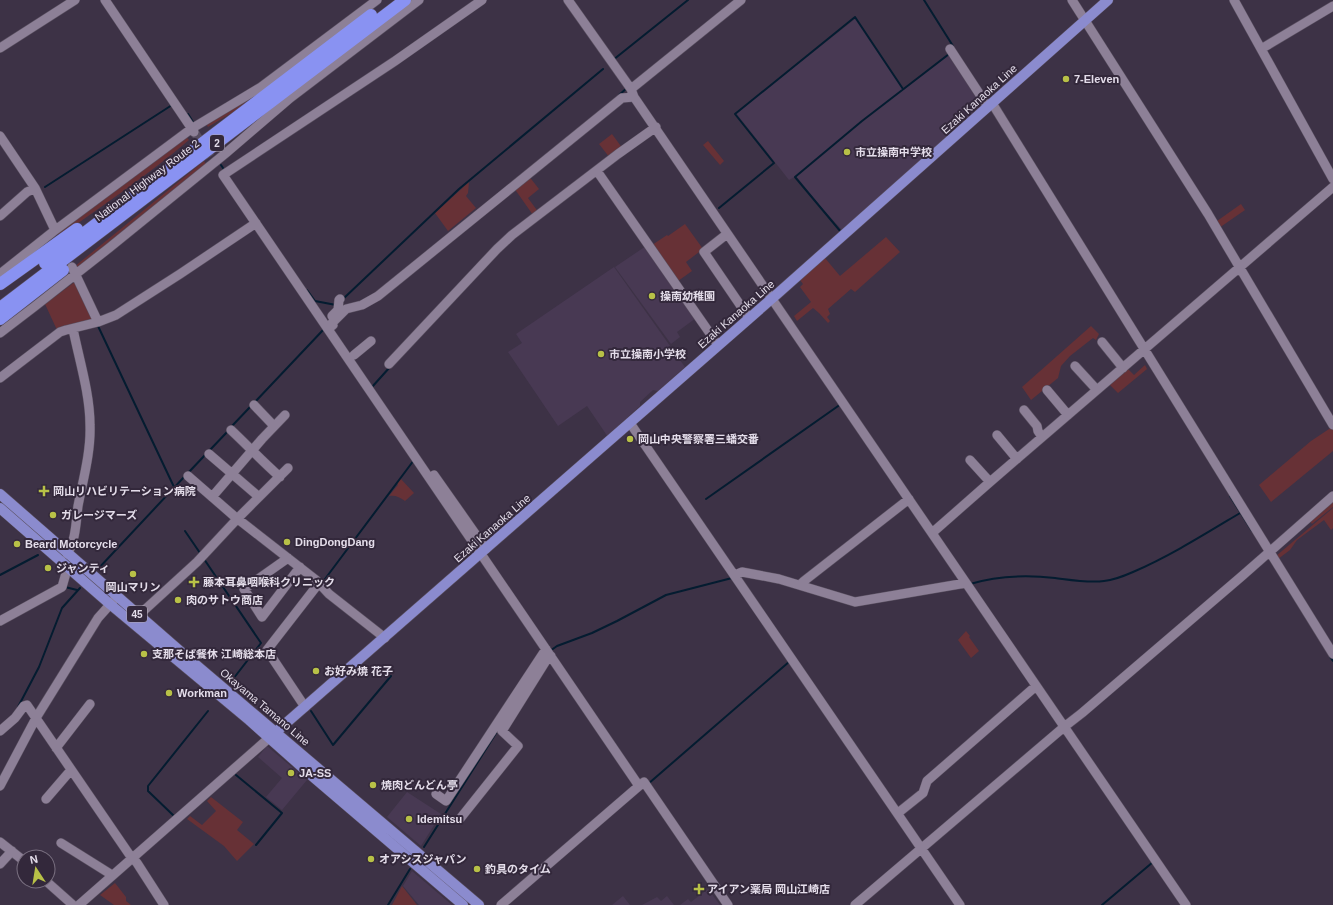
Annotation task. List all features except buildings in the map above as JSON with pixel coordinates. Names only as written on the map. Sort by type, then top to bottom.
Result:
[{"type":"highway","name":"National Highway Route 2","points":[[0,308],[27,282],[148,184],[391,0]]},
{"type":"highway","name":"National Highway Route 2","points":[[0,298],[27,282],[226,136],[405,0]]},
{"type":"highway","points":[[0,319],[140,209],[226,136]]},
{"type":"highway","points":[[0,284],[132,189],[148,184]]},
{"type":"main road","name":"Ezaki Kanaoka Line","points":[[272,735],[630,423],[1108,0]]},
{"type":"main road","name":"Okayama Tamano Line","points":[[0,494],[68,554],[114,601],[249,720],[272,735],[480,905]]},
{"type":"main road","name":"Okayama Tamano Line","points":[[0,508],[70,569],[114,601],[139,615],[463,905]]},
{"type":"street","points":[[0,48],[74,0]]},
{"type":"street","points":[[105,0],[193,131]]},
{"type":"street","points":[[0,274],[193,131],[261,87],[377,0]]},
{"type":"street","points":[[0,333],[62,285],[74,271],[212,160],[419,0]]},
{"type":"street","points":[[225,174],[482,0]]},
{"type":"street","points":[[568,0],[632,90],[727,234],[909,500],[934,532],[967,585],[1186,905]]},
{"type":"street","points":[[328,326],[346,309],[362,304],[378,296],[741,0]]},
{"type":"street","points":[[1072,0],[1204,207],[1333,425]]},
{"type":"street","points":[[1234,0],[1263,47],[1333,179]]},
{"type":"street","points":[[1263,47],[1333,6]]},
{"type":"street","points":[[950,49],[990,105],[1268,553],[1333,654]]},
{"type":"street","points":[[389,364],[497,249],[597,171],[656,128]]},
{"type":"street","points":[[0,136],[35,188],[56,233]]},
{"type":"street","points":[[212,160],[225,174],[256,223],[351,357],[483,552]]},
{"type":"street","points":[[597,171],[718,345]]},
{"type":"street","points":[[934,532],[1333,187]]},
{"type":"street","points":[[0,216],[27,192],[35,188]]},
{"type":"street","points":[[0,378],[60,332],[98,322],[116,315],[256,223]]},
{"type":"street","points":[[727,234],[704,252],[749,318]]},
{"type":"street","points":[[74,271],[98,322]]},
{"type":"street","points":[[16,307],[31,306],[46,294],[62,285]]},
{"type":"street","points":[[328,326],[338,310],[339,303]]},
{"type":"street","points":[[68,554],[78,509],[90,426],[88,404],[73,329]]},
{"type":"street","points":[[351,357],[371,341]]},
{"type":"street","points":[[1102,342],[1124,368]]},
{"type":"street","points":[[1075,366],[1097,390]]},
{"type":"street","points":[[1047,390],[1068,415]]},
{"type":"street","points":[[254,406],[274,426]]},
{"type":"street","points":[[1024,410],[1037,426],[1042,438]]},
{"type":"street","points":[[212,497],[285,415]]},
{"type":"street","points":[[630,423],[960,905]]},
{"type":"street","points":[[231,430],[280,476]]},
{"type":"street","points":[[997,435],[1017,459]]},
{"type":"street","points":[[209,454],[259,497]]},
{"type":"street","points":[[970,460],[990,482]]},
{"type":"street","points":[[139,615],[197,562],[288,468]]},
{"type":"street","points":[[434,475],[548,652],[728,905]]},
{"type":"street","points":[[188,476],[300,567],[319,583],[329,594],[385,638]]},
{"type":"street","points":[[855,905],[1082,713],[1333,496]]},
{"type":"street","points":[[800,585],[909,500]]},
{"type":"street","points":[[288,558],[244,588],[262,616],[300,567]]},
{"type":"street","points":[[0,621],[62,588],[66,573],[70,569]]},
{"type":"street","points":[[736,576],[742,572],[779,579],[855,602],[967,585]]},
{"type":"street","points":[[305,707],[267,650],[319,583]]},
{"type":"street","points":[[0,786],[36,718],[98,618],[114,601]]},
{"type":"street","points":[[436,794],[446,801],[548,652]]},
{"type":"street","points":[[458,820],[518,746],[502,731],[547,659],[548,652]]},
{"type":"street","points":[[898,813],[923,793],[927,781],[1036,686]]},
{"type":"street","points":[[56,748],[90,704]]},
{"type":"street","points":[[0,731],[15,718],[24,706],[27,705],[120,841],[137,863],[164,905]]},
{"type":"street","points":[[79,905],[272,735]]},
{"type":"street","points":[[46,799],[71,770]]},
{"type":"street","points":[[501,905],[643,785]]},
{"type":"street","points":[[0,842],[16,854]]},
{"type":"street","points":[[61,843],[112,875]]},
{"type":"street","points":[[0,864],[12,851]]},
{"type":"street","points":[[55,889],[73,905]]},
{"type":"shaded area","points":[[855,19],[903,90],[952,53],[983,103],[983,108],[843,231],[819,205],[796,176],[789,180],[736,113]]},
{"type":"shaded area","points":[[260,92],[235,111],[208,127],[205,122]]},
{"type":"shaded area","points":[[612,134],[623,149],[610,158],[599,144]]},
{"type":"shaded area","points":[[185,135],[189,140],[173,153],[59,237],[58,233]]},
{"type":"shaded area","points":[[708,141],[724,161],[720,165],[703,145]]},
{"type":"shaded area","points":[[204,161],[207,166],[77,269],[74,267]]},
{"type":"shaded area","points":[[528,175],[539,189],[528,198],[539,213],[533,215],[514,188]]},
{"type":"shaded area","points":[[469,182],[468,193],[466,196],[476,208],[448,231],[435,213]]},
{"type":"shaded area","points":[[1241,204],[1245,210],[1219,228],[1217,221]]},
{"type":"shaded area","points":[[685,224],[703,249],[686,262],[692,271],[678,281],[652,245]]},
{"type":"shaded area","points":[[886,237],[900,252],[855,292],[851,289],[828,309],[830,314],[827,317],[830,321],[828,323],[813,308],[797,321],[794,316],[811,302],[800,287],[803,284],[800,280],[825,258],[840,276]]},
{"type":"shaded area","points":[[646,246],[696,318],[677,332],[680,337],[671,344],[615,267]]},
{"type":"shaded area","points":[[614,267],[685,367],[658,391],[653,390],[640,402],[640,406],[616,428],[617,430],[608,437],[587,406],[558,426],[508,352],[522,343],[516,334]]},
{"type":"shaded area","points":[[76,281],[94,319],[92,321],[63,326],[57,330],[45,304]]},
{"type":"shaded area","points":[[1091,326],[1099,334],[1096,340],[1093,338],[1070,356],[1061,366],[1058,378],[1031,400],[1022,387]]},
{"type":"shaded area","points":[[1145,365],[1147,369],[1118,393],[1109,384],[1127,368],[1134,375]]},
{"type":"shaded area","points":[[1332,427],[1333,451],[1271,502],[1259,485],[1311,441]]},
{"type":"shaded area","points":[[400,478],[414,493],[405,501],[394,496],[389,496],[398,485],[397,483]]},
{"type":"shaded area","points":[[1333,499],[1333,507],[1312,524],[1309,520]]},
{"type":"shaded area","points":[[1333,508],[1333,528],[1331,530],[1324,520],[1297,540],[1290,550],[1278,559],[1276,556]]},
{"type":"shaded area","points":[[966,631],[979,651],[971,658],[958,640]]},
{"type":"shaded area","points":[[267,746],[307,780],[282,810],[266,797],[282,778],[258,757]]},
{"type":"shaded area","points":[[407,792],[441,814],[421,846],[387,817]]},
{"type":"shaded area","points":[[211,797],[243,822],[237,830],[254,844],[237,861],[224,846],[187,819],[190,816],[202,825],[216,811],[207,801]]},
{"type":"shaded area","points":[[412,871],[452,905],[419,905],[403,886]]},
{"type":"shaded area","points":[[115,883],[126,897],[126,901],[131,905],[114,905],[100,895]]},
{"type":"shaded area","points":[[402,886],[417,905],[392,905]]},
{"type":"shaded area","points":[[708,889],[720,905],[680,905],[688,899],[691,902]]},
{"type":"shaded area","points":[[623,896],[630,905],[612,905]]},
{"type":"shaded area","points":[[667,896],[674,905],[642,905],[657,897],[661,901]]},
{"type":"waterway","points":[[613,60],[688,0]]},
{"type":"waterway","points":[[924,0],[953,46]]},
{"type":"waterway","points":[[719,208],[774,163],[735,114],[855,17],[903,89]]},
{"type":"waterway","points":[[841,232],[795,177],[862,121],[949,54]]},
{"type":"waterway","points":[[343,299],[459,189],[603,69]]},
{"type":"waterway","points":[[619,95],[627,88]]},
{"type":"waterway","points":[[45,187],[172,105]]},
{"type":"waterway","points":[[188,114],[193,122]]},
{"type":"waterway","points":[[221,165],[225,171]]},
{"type":"waterway","points":[[307,290],[315,301],[336,305]]},
{"type":"waterway","points":[[98,326],[174,487]]},
{"type":"waterway","points":[[254,403],[324,329]]},
{"type":"waterway","points":[[372,387],[390,367]]},
{"type":"waterway","points":[[706,499],[841,404]]},
{"type":"waterway","points":[[231,427],[251,406]]},
{"type":"waterway","points":[[209,451],[228,431]]},
{"type":"waterway","points":[[188,473],[206,454]]},
{"type":"waterway","points":[[325,579],[414,460]]},
{"type":"waterway","points":[[98,569],[185,476]]},
{"type":"waterway","points":[[1230,496],[1252,531]]},
{"type":"waterway","points":[[970,584],[991,579],[1023,576],[1092,582],[1115,579],[1160,559],[1240,513]]},
{"type":"waterway","points":[[185,531],[200,553]]},
{"type":"waterway","points":[[0,575],[38,555]]},
{"type":"waterway","points":[[204,559],[261,643],[230,683]]},
{"type":"waterway","points":[[550,651],[557,646],[592,633],[617,621],[666,595],[732,578]]},
{"type":"waterway","points":[[65,587],[77,590]]},
{"type":"waterway","points":[[18,707],[39,667],[62,608],[80,588]]},
{"type":"waterway","points":[[1330,657],[1333,661]]},
{"type":"waterway","points":[[648,784],[790,661]]},
{"type":"waterway","points":[[311,711],[333,745],[391,676]]},
{"type":"waterway","points":[[174,816],[148,791],[148,786],[208,711]]},
{"type":"waterway","points":[[424,847],[498,730]]},
{"type":"waterway","points":[[236,775],[282,813],[256,845]]},
{"type":"waterway","points":[[1102,905],[1153,862]]},
{"type":"waterway","points":[[388,905],[410,869]]},
{"type":"tunnel","points":[[195,133],[210,157]]},
{"type":"place","name":"7-Eleven","points":[[1066,79]]},
{"type":"place","name":"市立操南中学校","points":[[847,152]]},
{"type":"place","name":"操南幼稚園","points":[[652,296]]},
{"type":"place","name":"市立操南小学校","points":[[601,354]]},
{"type":"place","name":"岡山中央警察署三蟠交番","points":[[630,439]]},
{"type":"place","name":"岡山リハビリテーション病院","points":[[44,491]]},
{"type":"place","name":"ガレージマーズ","points":[[53,515]]},
{"type":"place","name":"DingDongDang","points":[[287,542]]},
{"type":"place","name":"Beard Motorcycle","points":[[17,544]]},
{"type":"place","name":"ジャンティ","points":[[48,568]]},
{"type":"place","name":"岡山マリン","points":[[133,574]]},
{"type":"place","name":"藤本耳鼻咽喉科クリニック","points":[[194,582]]},
{"type":"place","name":"肉のサトウ商店","points":[[178,600]]},
{"type":"place","name":"支那そば餐休 江崎総本店","points":[[144,654]]},
{"type":"place","name":"お好み焼 花子","points":[[316,671]]},
{"type":"place","name":"Workman","points":[[169,693]]},
{"type":"place","name":"JA-SS","points":[[291,773]]},
{"type":"place","name":"焼肉どんどん亭","points":[[373,785]]},
{"type":"place","name":"Idemitsu","points":[[409,819]]},
{"type":"place","name":"オアシスジャパン","points":[[371,859]]},
{"type":"place","name":"釣具のタイム","points":[[477,869]]},
{"type":"place","name":"アイアン薬局 岡山江崎店","points":[[699,889]]}]
